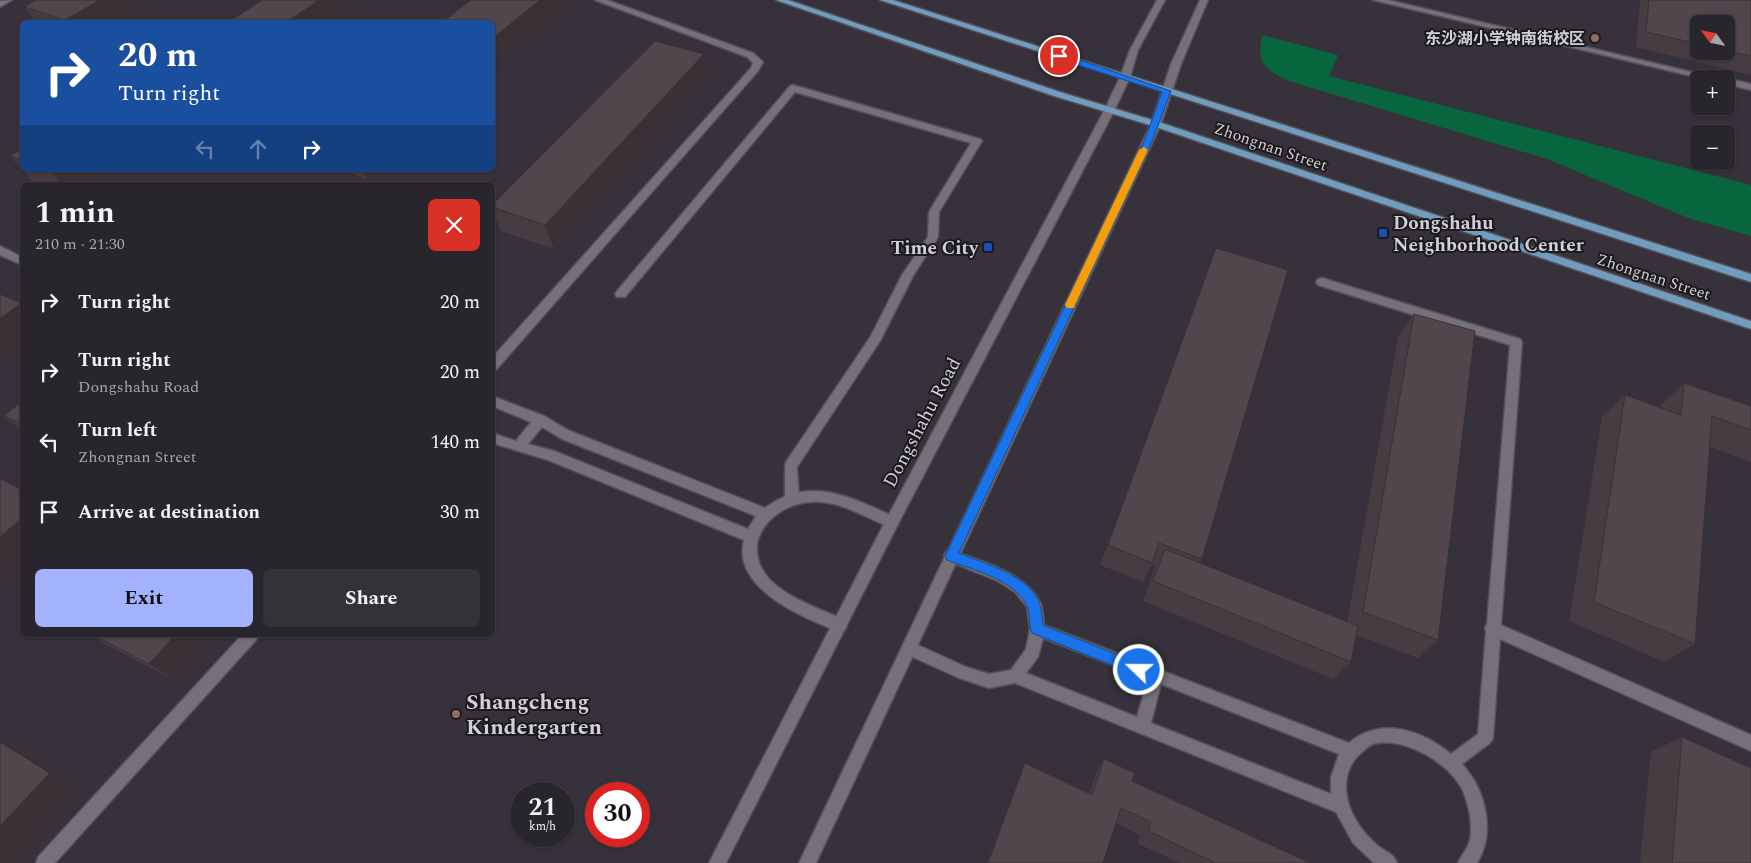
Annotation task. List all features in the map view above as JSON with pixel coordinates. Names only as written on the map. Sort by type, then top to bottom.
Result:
[{"type":"main road","name":"Zhongnan Street","points":[[780,0],[1057,94],[1156,124],[1751,325]]},
{"type":"main road","name":"Zhongnan Street","points":[[884,0],[1751,278]]},
{"type":"street","points":[[0,4],[8,0]]},
{"type":"street","points":[[495,364],[755,69],[758,62],[750,55],[600,0]]},
{"type":"street","name":"Dongshahu Road","points":[[717,863],[892,522],[1110,109],[1125,77],[1134,50],[1161,0]]},
{"type":"street","points":[[808,863],[1156,124],[1176,64],[1204,0]]},
{"type":"street","points":[[1377,0],[1690,73]]},
{"type":"street","points":[[1735,83],[1751,86]]},
{"type":"street","points":[[621,294],[793,88],[976,141],[934,212],[933,237],[908,275],[876,338],[791,466],[792,500]]},
{"type":"street","points":[[0,250],[20,260]]},
{"type":"street","points":[[1322,282],[1516,342],[1492,628],[1485,738],[1451,763]]},
{"type":"street","points":[[495,402],[540,420],[566,436],[765,514]]},
{"type":"street","points":[[518,447],[540,420]]},
{"type":"street","points":[[495,439],[550,455],[751,537]]},
{"type":"street","points":[[840,625],[776,594],[752,565],[749,553],[751,537],[765,514],[776,506],[808,496],[831,497],[892,522]]},
{"type":"street","points":[[951,556],[1003,577],[1020,588],[1034,605],[1037,629],[1033,652],[1016,676]]},
{"type":"street","points":[[1492,628],[1751,743]]},
{"type":"street","points":[[1037,629],[1351,751]]},
{"type":"street","points":[[44,863],[249,637]]},
{"type":"street","points":[[909,648],[964,673],[989,681],[1016,676],[1340,806]]},
{"type":"street","points":[[1142,728],[1156,676]]},
{"type":"street","points":[[1388,863],[1374,854],[1354,833],[1340,806],[1338,786],[1341,764],[1351,751],[1370,737],[1382,735],[1405,737],[1429,747],[1451,763],[1468,785],[1480,820],[1479,843],[1466,863]]},
{"type":"green space","points":[[1262,35],[1338,55],[1329,76],[1751,185],[1751,236],[1688,218],[1547,159],[1289,81],[1268,69],[1264,64],[1261,45]]},
{"type":"building","points":[[36,0],[100,0],[65,20],[24,7]]},
{"type":"building","points":[[262,0],[319,0],[290,20],[232,20]]},
{"type":"building","points":[[471,0],[540,0],[495,37],[495,20],[445,20]]},
{"type":"building","points":[[1649,0],[1751,0],[1751,56],[1735,53],[1735,15],[1690,15],[1690,42],[1646,32]]},
{"type":"building","points":[[655,41],[704,54],[545,225],[495,208],[495,202]]},
{"type":"building","points":[[20,149],[20,160],[10,156]]},
{"type":"building","points":[[1216,248],[1288,270],[1202,559],[1159,543],[1152,563],[1108,545]]},
{"type":"building","points":[[0,294],[20,303],[20,304],[0,319]]},
{"type":"building","points":[[1414,314],[1475,331],[1438,640],[1363,612]]},
{"type":"building","points":[[1684,383],[1751,406],[1751,430],[1712,416],[1695,644],[1594,602],[1625,395],[1681,415]]},
{"type":"building","points":[[20,403],[20,423],[4,416]]},
{"type":"building","points":[[0,478],[20,489],[20,520],[0,537]]},
{"type":"building","points":[[1165,549],[1358,626],[1351,662],[1153,581]]},
{"type":"building","points":[[97,637],[173,637],[149,664]]},
{"type":"building","points":[[1682,737],[1751,768],[1751,863],[1672,863]]},
{"type":"building","points":[[0,742],[50,773],[0,826]]},
{"type":"building","points":[[1104,759],[1135,773],[1132,781],[1310,863],[1216,863],[1148,831],[1151,822],[1121,808],[1103,863],[988,863],[1025,763],[1092,795]]},
{"type":"slow traffic","points":[[1070,305],[1144,150]]},
{"type":"place","name":"东沙湖小学钟南街校区","points":[[1595,38]]},
{"type":"place","name":"Dongshahu Neighborhood Center","points":[[1383,233]]},
{"type":"place","name":"Time City","points":[[988,247]]},
{"type":"place","name":"Shangcheng Kindergarten","points":[[456,714]]},
{"type":"route","points":[[1059,56],[1167,91],[1156,124],[951,556],[1003,577],[1020,588],[1034,605],[1037,629],[1139,670]]}]
